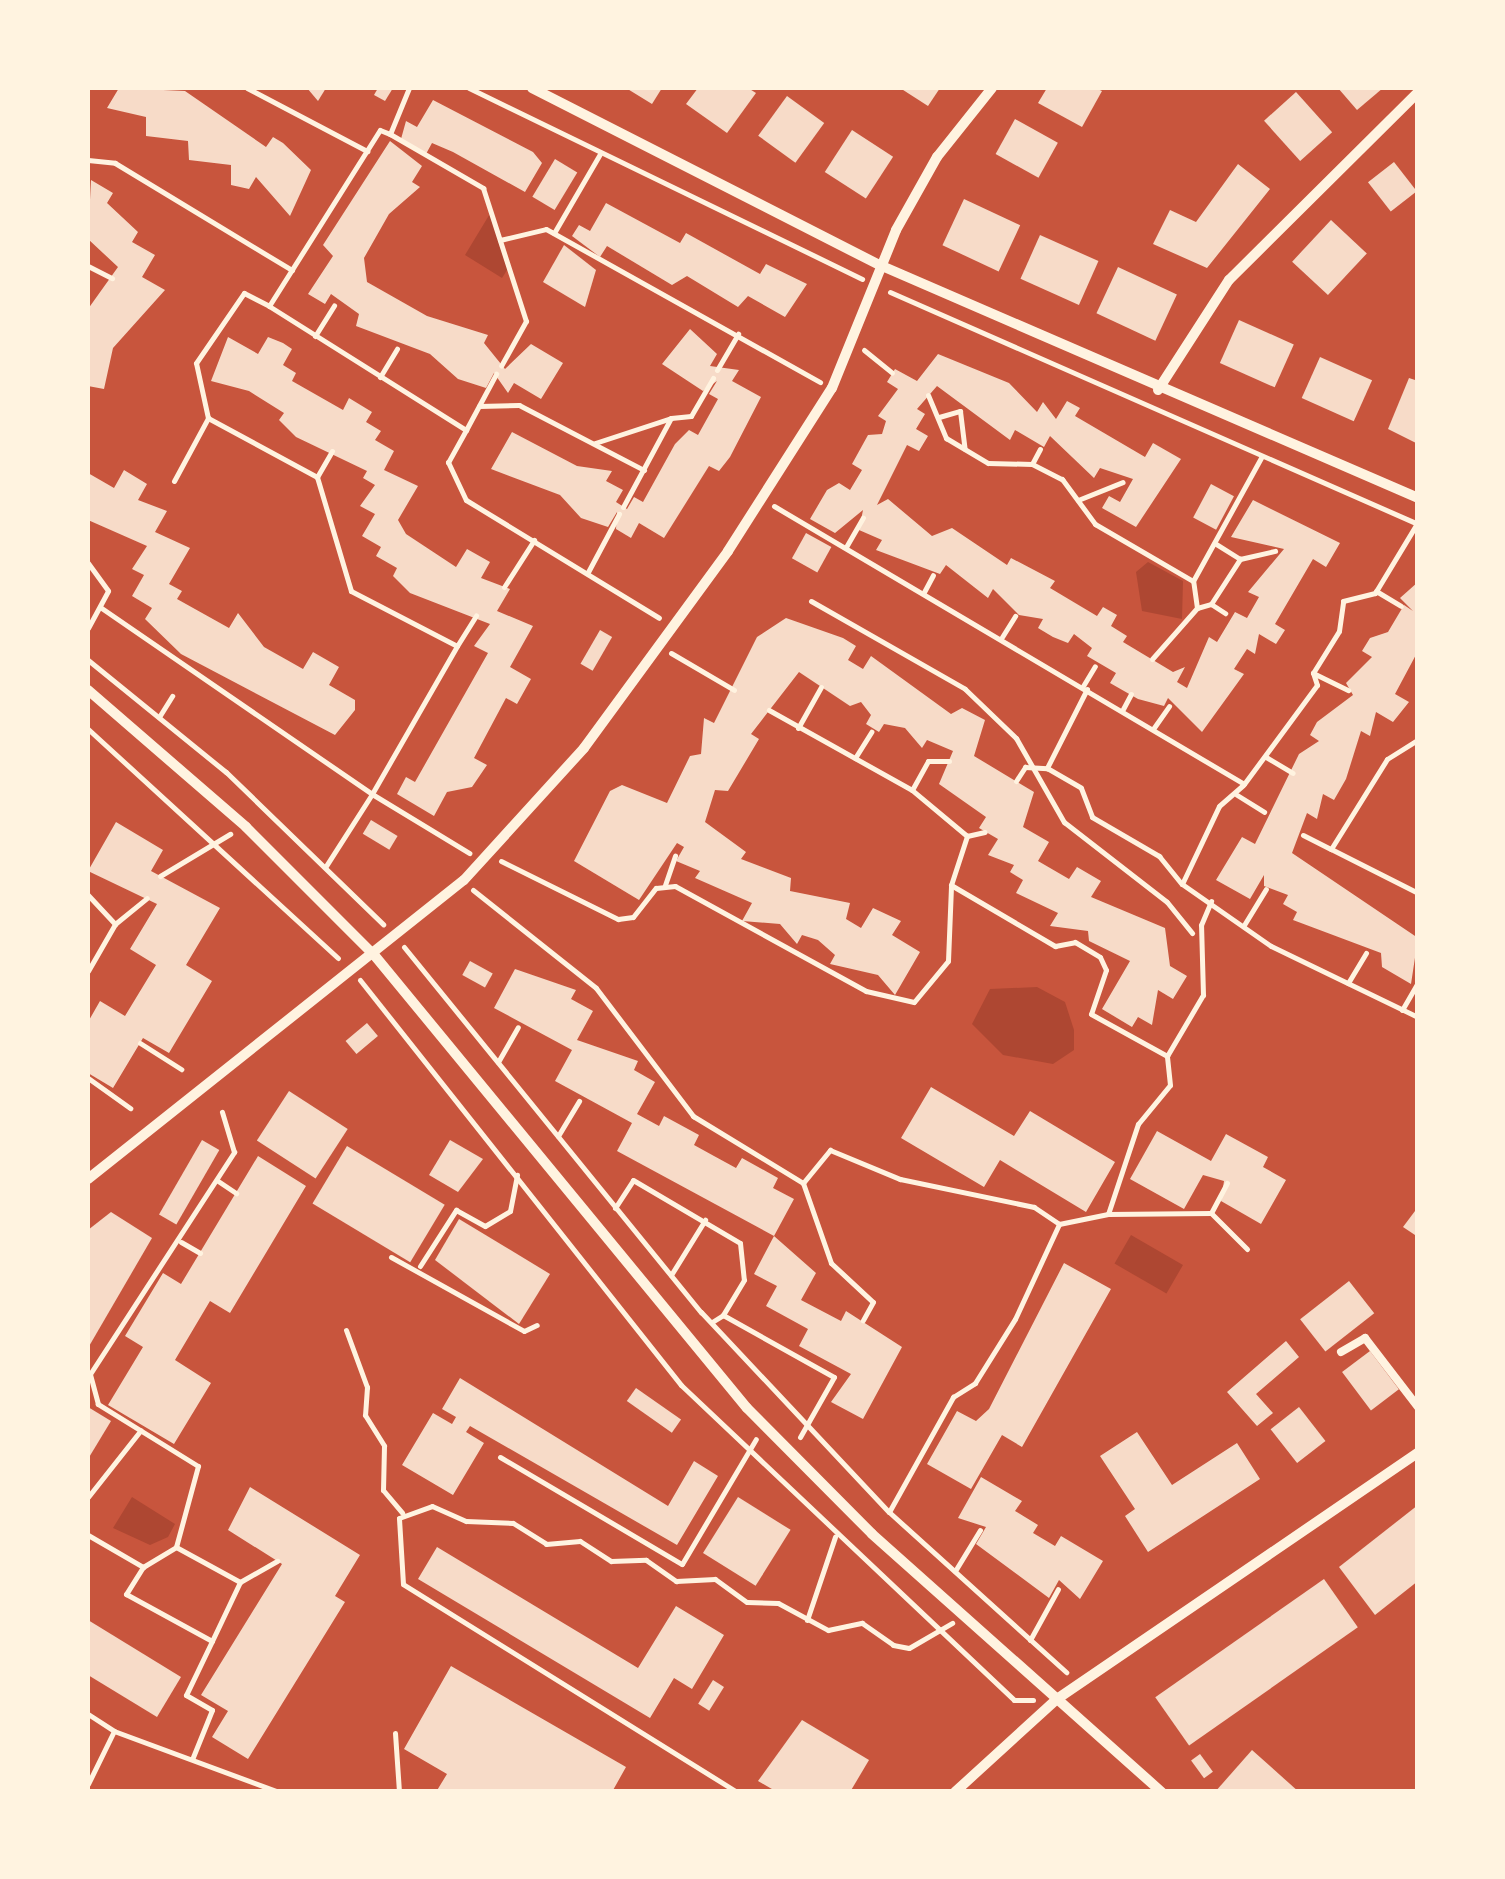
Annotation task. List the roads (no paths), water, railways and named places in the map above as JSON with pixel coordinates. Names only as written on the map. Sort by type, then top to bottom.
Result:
[{"type":"street","points":[[532,88],[882,266],[1158,390],[1418,498]]},
{"type":"street","points":[[88,1179],[376,956],[464,880],[660,647],[762,500],[832,388],[882,266],[937,157],[992,88]]},
{"type":"street","points":[[1158,390],[1229,280],[1418,92]]},
{"type":"street","points":[[88,690],[246,827],[376,956],[687,1338],[765,1426],[872,1534],[1162,1792]]},
{"type":"street","points":[[955,1792],[1058,1699],[1418,1453]]},
{"type":"lane","points":[[1340,1352],[1366,1338],[1418,1408]]}]
